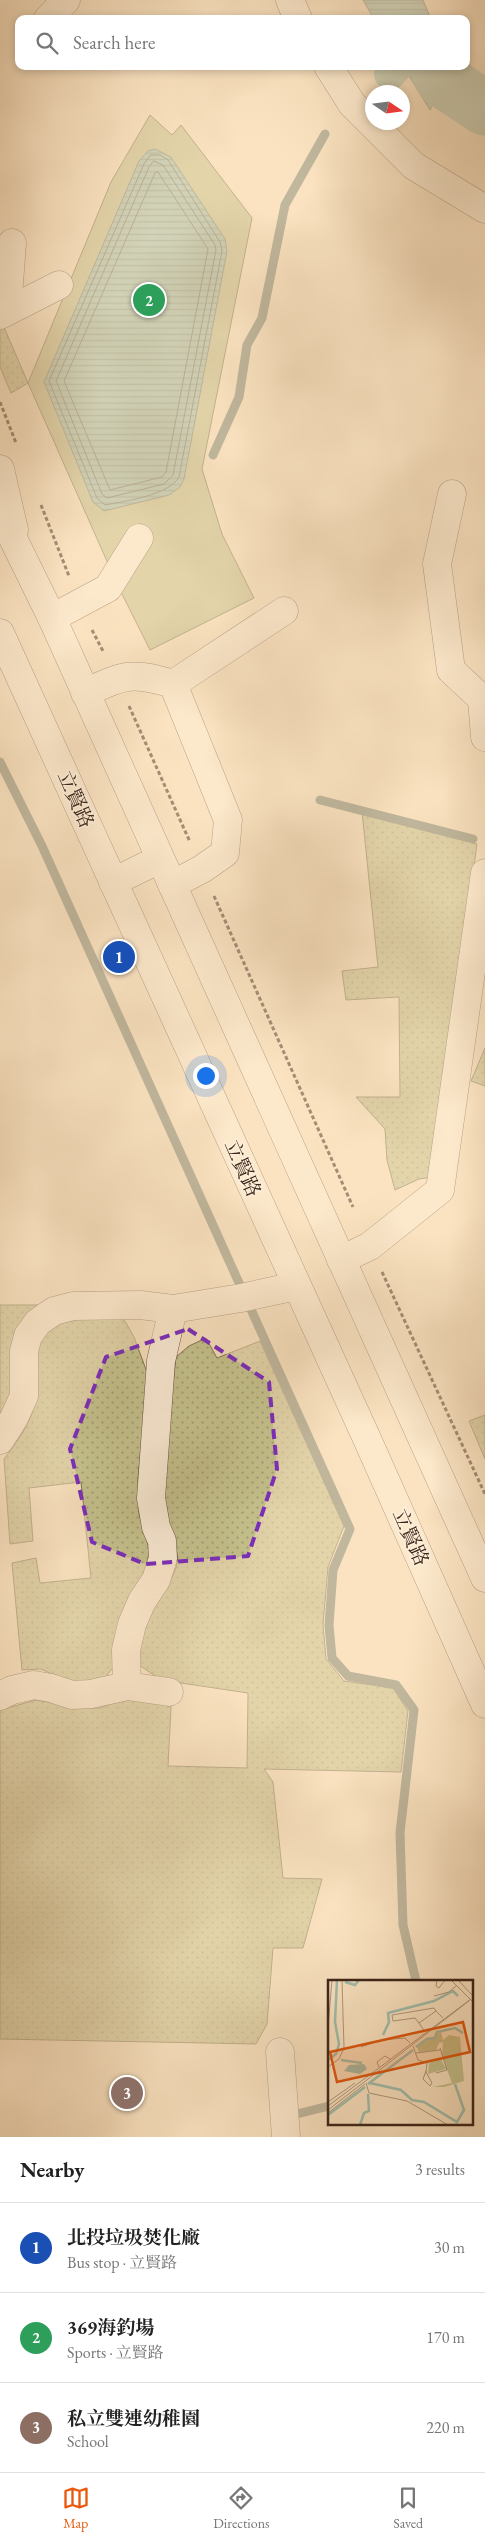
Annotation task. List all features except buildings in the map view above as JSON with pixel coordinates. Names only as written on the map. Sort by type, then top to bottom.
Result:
[{"type":"street","points":[[52,15],[66,0]]},
{"type":"street","points":[[290,0],[296,15]]},
{"type":"street","points":[[331,70],[352,104],[414,166],[485,209]]},
{"type":"street","points":[[3,313],[12,243]]},
{"type":"street","points":[[3,313],[59,284]]},
{"type":"street","points":[[0,469],[18,546]]},
{"type":"street","points":[[452,494],[437,564],[450,670],[482,698],[485,737]]},
{"type":"street","points":[[0,512],[52,618],[341,1260],[475,1528],[485,1578]]},
{"type":"street","points":[[52,618],[108,588],[139,538]]},
{"type":"street","points":[[173,684],[284,611]]},
{"type":"street","name":"立賢路","points":[[0,633],[368,1441],[485,1704]]},
{"type":"street","points":[[85,693],[116,678],[144,675],[173,684]]},
{"type":"street","points":[[172,885],[202,869],[225,852],[228,820],[173,684]]},
{"type":"street","points":[[113,882],[160,859]]},
{"type":"street","points":[[341,1260],[370,1246],[440,1190],[485,873]]},
{"type":"street","points":[[0,1440],[14,1418],[24,1396],[24,1351],[28,1336],[38,1322],[54,1311],[73,1306],[140,1305],[173,1309],[241,1298],[296,1286]]},
{"type":"street","points":[[127,1686],[126,1650],[132,1624],[142,1601],[156,1580],[163,1558],[162,1541],[156,1527],[150,1498],[161,1361],[173,1309]]},
{"type":"street","points":[[0,1696],[12,1690],[34,1685],[72,1695],[91,1694],[127,1686],[170,1692]]},
{"type":"street","points":[[280,2052],[286,2137]]},
{"type":"path","points":[[0,402],[18,448]]},
{"type":"path","points":[[40,503],[80,604],[116,678],[370,1246],[485,1494]]},
{"type":"highlighted area","points":[[188,1329],[269,1382],[277,1469],[248,1556],[145,1564],[92,1542],[70,1449],[106,1357]]},
{"type":"shaded area","points":[[150,115],[172,135],[181,125],[252,218],[202,469],[222,534],[254,598],[150,650],[118,586],[28,383],[111,182]]},
{"type":"shaded area","points":[[3,325],[28,383],[11,393],[0,367],[0,326]]},
{"type":"shaded area","points":[[362,812],[477,844],[433,1177],[419,1179],[395,1190],[387,1160],[385,1129],[356,1097],[400,1097],[399,997],[346,1000],[342,971],[378,967]]},
{"type":"shaded area","points":[[485,1048],[485,1086],[471,1081]]},
{"type":"shaded area","points":[[0,1305],[38,1305],[13,1376],[9,1401],[0,1417]]},
{"type":"shaded area","points":[[116,1316],[125,1321],[134,1337],[148,1375],[138,1479],[139,1514],[151,1555],[114,1666],[105,1678],[71,1683],[41,1669],[22,1670],[12,1563],[36,1558],[40,1583],[91,1578],[81,1482],[29,1488],[33,1541],[10,1544],[4,1459],[23,1432],[33,1410],[36,1398],[35,1372],[37,1354],[40,1341],[45,1333],[62,1323],[74,1320]]},
{"type":"shaded area","points":[[206,1338],[217,1358],[260,1341],[344,1526],[328,1567],[323,1624],[326,1659],[344,1681],[393,1688],[408,1711],[401,1772],[264,1769],[273,1782],[283,1878],[322,1879],[303,1948],[273,1948],[267,2024],[256,2044],[0,2039],[0,1710],[36,1700],[82,1708],[100,1708],[113,1703],[135,1699],[153,1700],[171,1707],[168,1766],[247,1768],[248,1693],[161,1680],[139,1665],[139,1640],[144,1622],[149,1611],[170,1581],[177,1561],[176,1550],[167,1530],[165,1504],[167,1441],[176,1357],[189,1346]]},
{"type":"shaded area","points":[[485,1415],[485,1459],[469,1421]]},
{"type":"water","points":[[363,0],[423,0],[429,15],[372,15]]},
{"type":"water","points":[[405,70],[453,70],[430,110]]},
{"type":"water","points":[[155,149],[171,157],[225,239],[227,251],[184,479],[180,487],[169,495],[104,511],[93,502],[44,382],[139,161],[148,151]]},
{"type":"waterway","points":[[390,74],[394,70]]},
{"type":"waterway","points":[[438,70],[444,81],[485,108]]},
{"type":"waterway","points":[[213,455],[239,397],[247,345],[262,318],[285,205],[325,134]]},
{"type":"waterway","points":[[0,762],[42,846],[350,1529],[333,1570],[329,1625],[332,1658],[348,1676],[396,1685],[414,1710],[400,1833],[403,1925],[416,1980]]},
{"type":"waterway","points":[[320,800],[473,839]]},
{"type":"waterway","points":[[294,2122],[293,2115],[328,2106]]},
{"type":"place","name":"369海釣場","points":[[149,300]]},
{"type":"place","name":"北投垃圾焚化廠","points":[[119,957]]},
{"type":"place","name":"私立雙連幼稚園","points":[[127,2093]]}]
